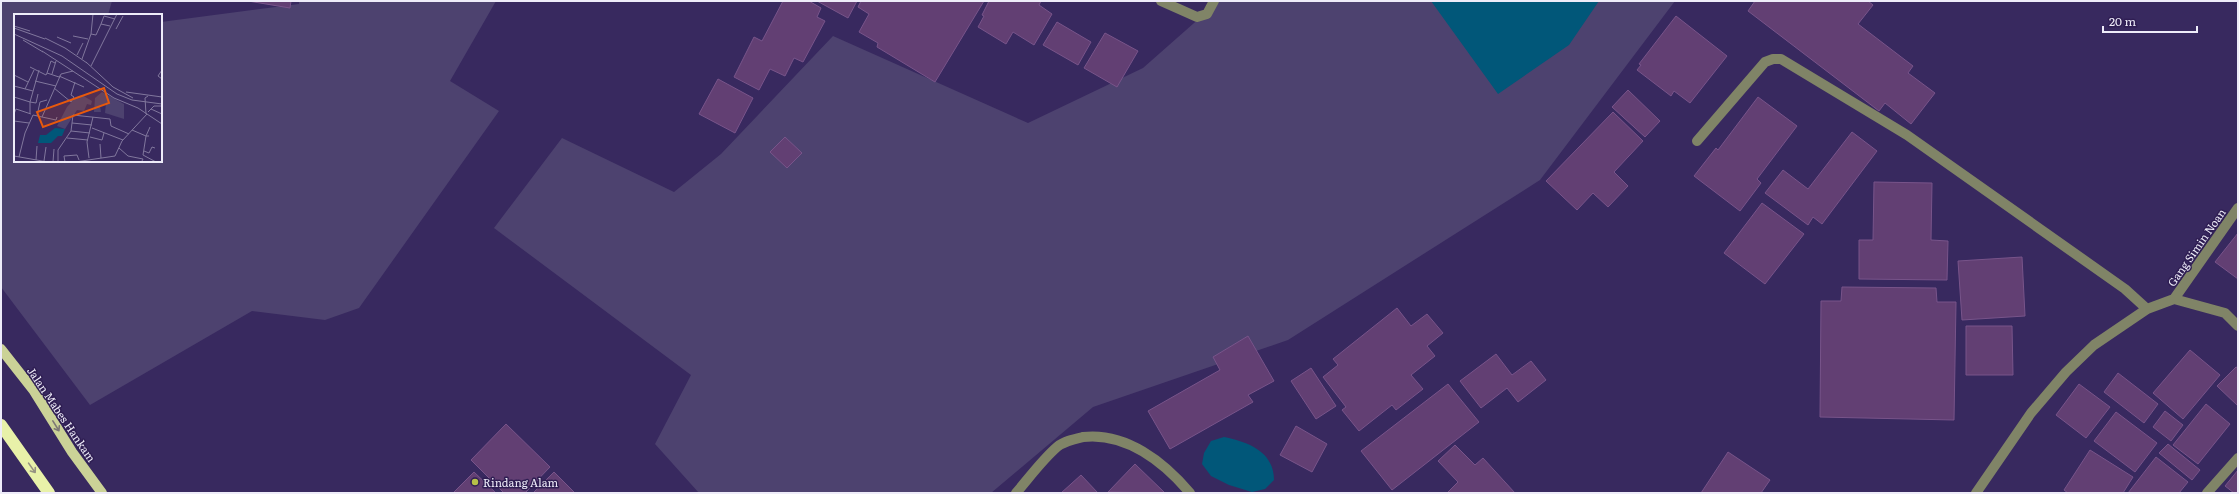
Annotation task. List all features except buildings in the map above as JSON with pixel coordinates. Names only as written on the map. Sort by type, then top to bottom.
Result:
[{"type":"highway","points":[[1,425],[50,493]]},
{"type":"main road","name":"Jalan Mabes Hankam","points":[[1,349],[34,391],[72,452],[102,493]]},
{"type":"street","points":[[1161,1],[1197,17],[1207,14],[1214,1]]},
{"type":"street","points":[[1697,141],[1765,62],[1773,59],[1781,59],[1907,135],[2125,289],[2147,309]]},
{"type":"street","name":"Gang Simin Noan","points":[[2174,299],[2238,208]]},
{"type":"street","points":[[1976,493],[2031,413],[2066,372],[2094,345],[2147,309],[2174,299],[2225,313],[2238,326]]},
{"type":"street","points":[[1016,493],[1058,446],[1074,439],[1094,436],[1114,440],[1132,446],[1156,460],[1190,493]]},
{"type":"street","points":[[2207,493],[2238,458]]},
{"type":"shaded area","points":[[1,1],[112,1],[108,14],[14,14],[14,162],[162,162],[162,22],[299,4],[299,1],[496,1],[450,81],[499,111],[359,308],[325,320],[252,311],[90,405],[1,287]]},
{"type":"shaded area","points":[[1219,1],[1675,1],[1540,180],[1288,340],[1093,407],[991,493],[699,493],[655,444],[691,375],[494,228],[562,138],[674,192],[721,154],[833,36],[1028,123],[1143,68]]},
{"type":"water","points":[[1431,1],[1599,1],[1569,45],[1498,94]]},
{"type":"water","points":[[1224,437],[1251,445],[1265,455],[1273,470],[1274,480],[1265,489],[1252,492],[1229,485],[1211,476],[1202,464],[1204,453],[1211,441]]},
{"type":"place","name":"Rindang Alam","points":[[475,482]]}]
